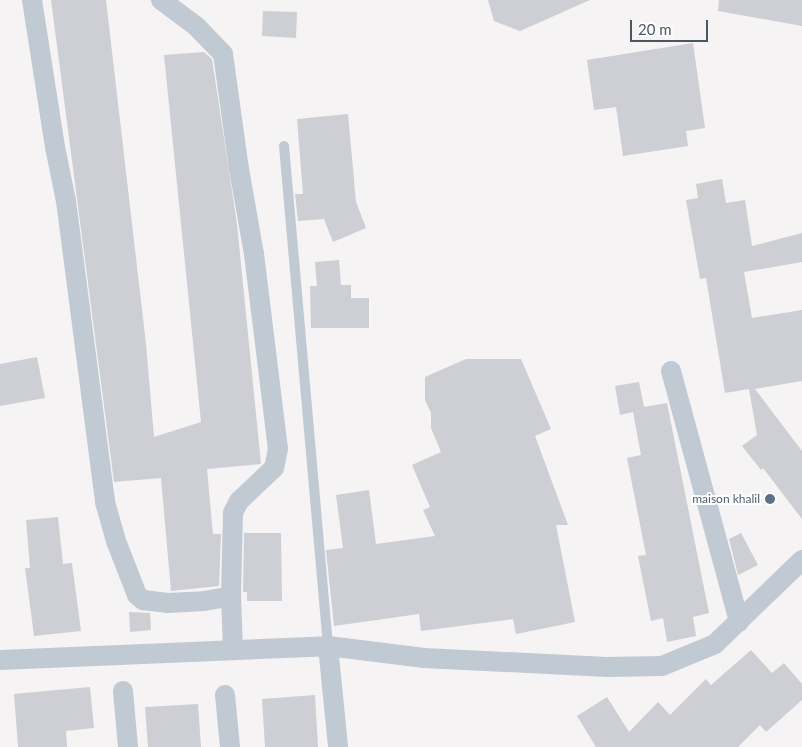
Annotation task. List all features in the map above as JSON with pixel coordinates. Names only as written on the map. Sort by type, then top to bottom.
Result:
[{"type":"street","points":[[32,0],[55,148],[66,201],[105,502],[116,541],[137,596],[143,600],[177,602],[231,596]]},
{"type":"street","points":[[162,0],[196,26],[223,54],[239,169],[254,254],[278,449],[274,468],[239,501],[233,514],[231,596],[233,650]]},
{"type":"street","points":[[671,371],[739,622]]},
{"type":"street","points":[[0,660],[328,646],[424,658],[608,667],[662,666],[714,644],[802,560]]},
{"type":"street","points":[[328,646],[338,747]]},
{"type":"street","points":[[123,691],[128,747]]},
{"type":"street","points":[[225,695],[230,747]]},
{"type":"lane","points":[[284,146],[328,646]]},
{"type":"building","points":[[51,0],[106,0],[146,344],[154,437],[201,422],[164,55],[204,52],[212,59],[237,224],[261,464],[207,469],[213,534],[221,534],[219,586],[171,591],[161,478],[114,482]]},
{"type":"building","points":[[488,0],[590,0],[520,31],[494,21]]},
{"type":"building","points":[[719,0],[802,0],[802,26],[718,11]]},
{"type":"building","points":[[263,11],[297,12],[296,38],[262,36]]},
{"type":"building","points":[[693,43],[705,128],[686,131],[688,146],[623,156],[616,107],[594,110],[587,60]]},
{"type":"building","points":[[348,114],[356,202],[366,228],[333,242],[324,219],[298,221],[295,194],[303,194],[297,119]]},
{"type":"building","points":[[722,179],[726,203],[745,200],[752,246],[802,233],[802,262],[744,272],[752,318],[802,310],[802,381],[755,389],[802,451],[802,519],[763,468],[761,470],[742,446],[757,435],[749,389],[725,393],[706,278],[700,279],[686,200],[698,198],[696,184]]},
{"type":"building","points":[[339,260],[341,285],[351,285],[351,298],[369,298],[369,328],[311,328],[310,286],[317,286],[315,262]]},
{"type":"building","points":[[37,357],[45,398],[0,406],[0,364]]},
{"type":"building","points":[[466,359],[521,359],[551,429],[535,436],[568,525],[556,525],[575,622],[516,634],[513,619],[421,631],[419,614],[334,626],[326,550],[343,548],[336,495],[369,490],[376,544],[435,536],[423,510],[430,507],[412,465],[441,452],[431,428],[431,413],[425,400],[425,377]]},
{"type":"building","points":[[639,382],[644,407],[667,403],[709,613],[693,617],[696,636],[667,642],[663,618],[651,621],[638,556],[646,555],[627,458],[641,455],[633,412],[620,415],[615,386]]},
{"type":"building","points":[[58,517],[63,564],[72,563],[81,631],[34,636],[25,568],[30,568],[26,520]]},
{"type":"building","points":[[244,533],[281,533],[282,601],[247,601],[247,592],[243,592]]},
{"type":"building","points":[[741,533],[758,565],[738,575],[729,539]]},
{"type":"building","points":[[129,612],[150,613],[151,630],[130,632]]},
{"type":"building","points":[[751,650],[772,673],[784,663],[802,684],[802,700],[766,732],[760,725],[738,747],[596,747],[577,716],[607,697],[629,732],[658,702],[670,715],[706,679],[711,685]]},
{"type":"building","points":[[90,687],[94,728],[66,731],[67,747],[18,747],[14,694]]},
{"type":"building","points":[[315,695],[318,747],[265,747],[262,699]]},
{"type":"building","points":[[198,704],[201,747],[148,747],[145,707]]},
{"type":"place","name":"maison khalil","points":[[770,499]]}]
